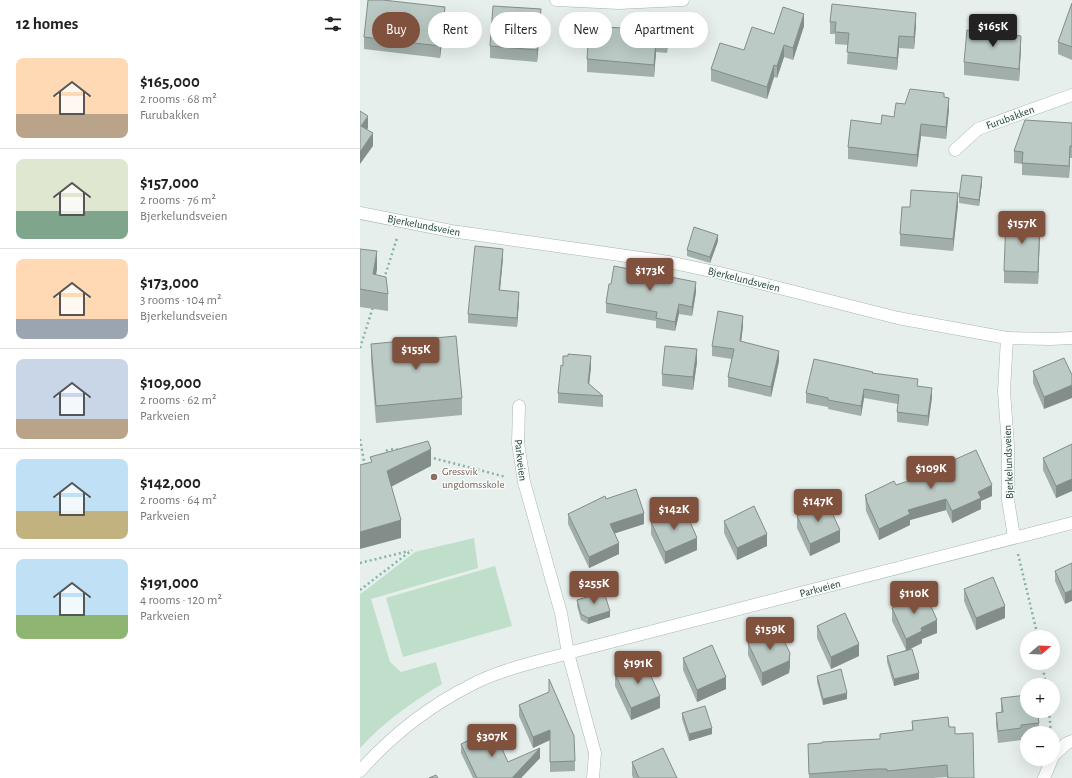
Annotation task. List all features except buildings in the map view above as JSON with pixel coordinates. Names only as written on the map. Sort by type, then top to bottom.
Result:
[{"type":"street","points":[[556,0],[619,3],[682,0]]},
{"type":"street","name":"Furubakken","points":[[956,150],[978,129],[1072,95]]},
{"type":"street","name":"Bjerkelundsveien","points":[[360,213],[451,231],[669,262],[720,273],[898,318],[1007,338],[1072,338]]},
{"type":"street","name":"Bjerkelundsveien","points":[[1007,338],[1004,390],[1008,446],[1008,500],[1014,537]]},
{"type":"street","name":"Parkveien","points":[[519,406],[518,443],[524,482],[561,613],[568,653],[595,753],[594,778]]},
{"type":"street","name":"Parkveien","points":[[360,771],[376,753],[406,727],[437,705],[473,684],[506,670],[1072,523]]},
{"type":"street","points":[[1060,750],[1067,743],[1072,741]]},
{"type":"street","points":[[1044,778],[1049,766]]},
{"type":"path","points":[[381,286],[403,222]]},
{"type":"path","points":[[360,348],[374,304]]},
{"type":"path","points":[[360,439],[365,468]]},
{"type":"path","points":[[379,459],[389,449],[408,451]]},
{"type":"path","points":[[423,456],[524,482]]},
{"type":"path","points":[[1014,537],[1036,630]]},
{"type":"path","points":[[360,563],[412,550],[360,590]]},
{"type":"green space","points":[[474,538],[478,568],[371,599],[390,662],[401,672],[436,662],[442,684],[399,713],[360,748],[360,594],[415,552]]},
{"type":"green space","points":[[495,566],[512,626],[403,657],[386,598]]},
{"type":"place","name":"Gressvik ungdomsskole","points":[[434,477]]}]
